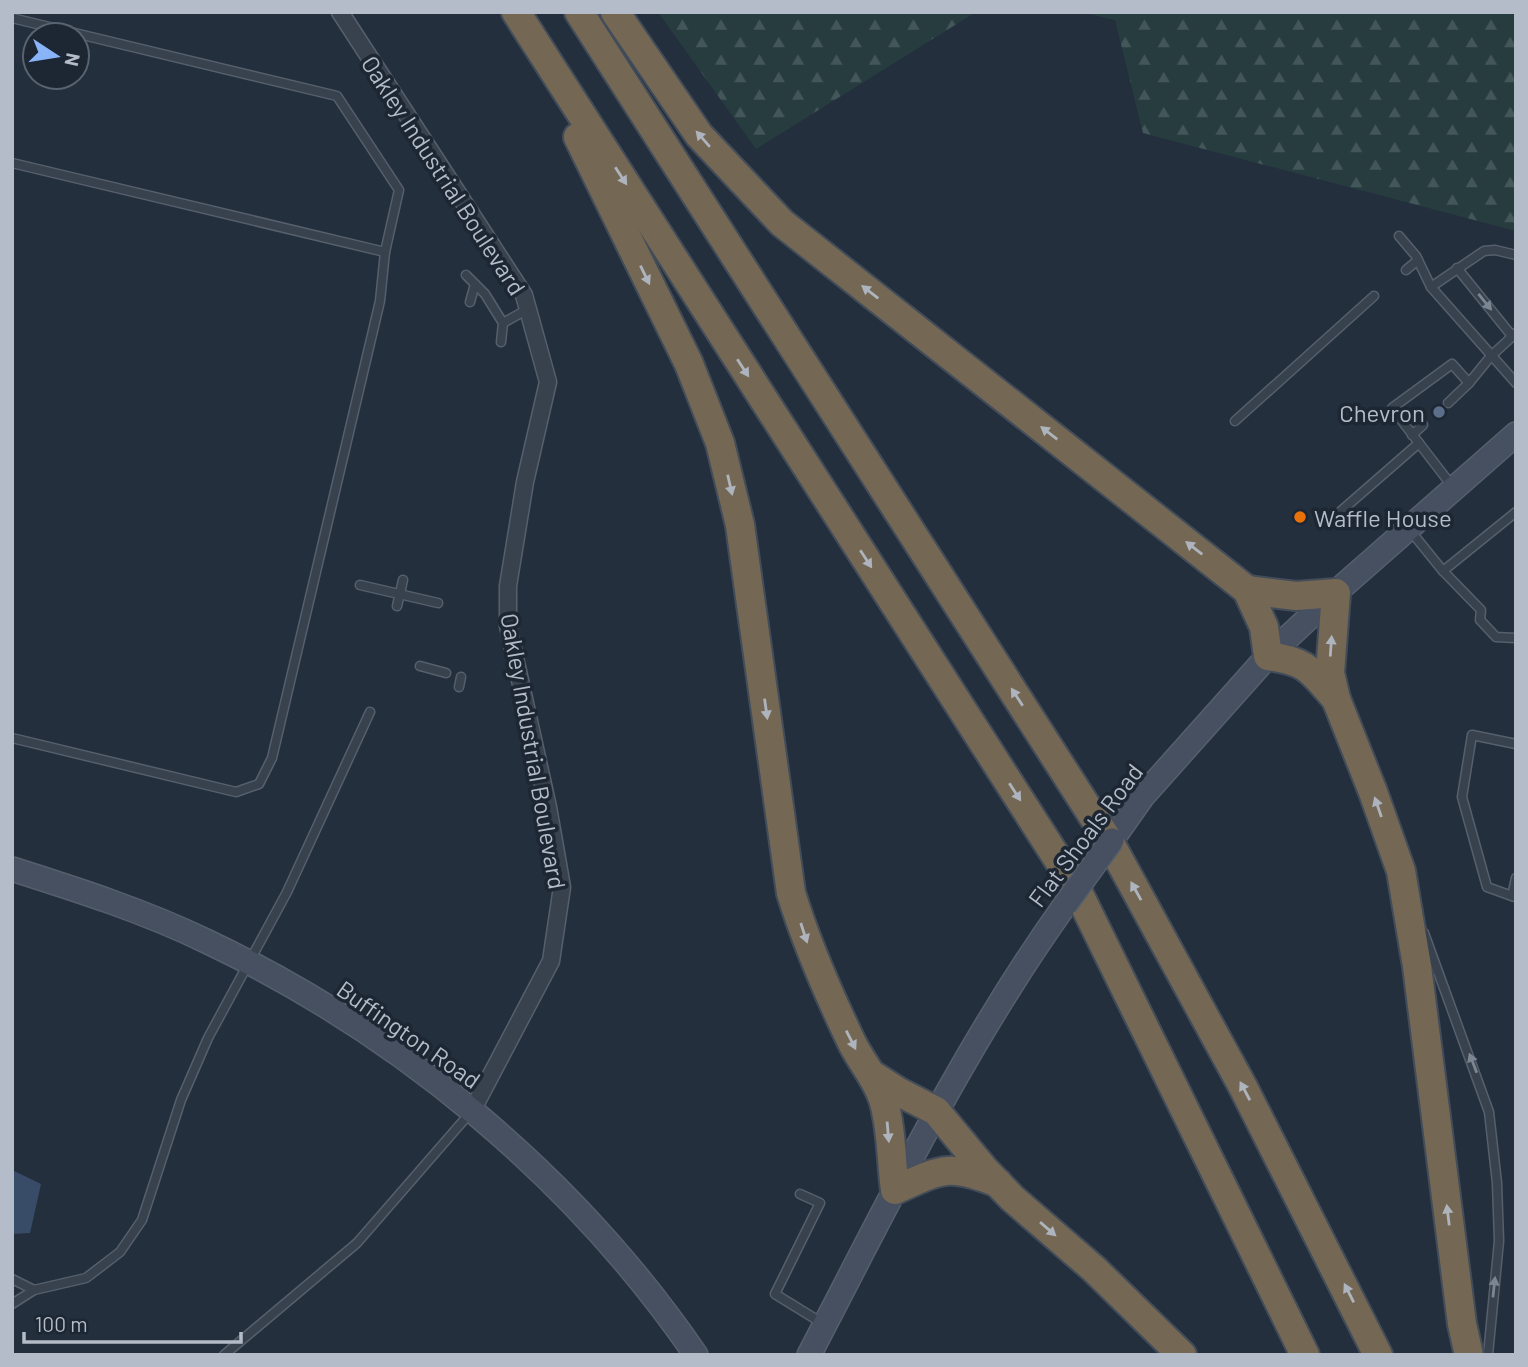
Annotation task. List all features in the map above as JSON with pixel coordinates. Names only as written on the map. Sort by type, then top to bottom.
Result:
[{"type":"highway","points":[[579,12],[1110,843],[1243,1087],[1378,1355]]},
{"type":"highway","points":[[615,12],[699,135],[782,223],[1247,590],[1264,627],[1268,656],[1291,659],[1307,666],[1336,699]]},
{"type":"highway","points":[[517,14],[689,364],[720,443],[740,525],[791,892],[824,984],[854,1048],[874,1076],[887,1115],[895,1190],[920,1178],[953,1169],[969,1172],[998,1184]]},
{"type":"highway","points":[[517,14],[1075,886],[1305,1355]]},
{"type":"highway","points":[[1247,590],[1296,596],[1336,593],[1330,673],[1336,699],[1401,871],[1417,966],[1462,1324],[1469,1355]]},
{"type":"highway","points":[[874,1076],[936,1111],[998,1184],[1094,1269],[1182,1355]]},
{"type":"street","name":"Oakley Industrial Boulevard","points":[[340,12],[524,295],[548,382],[525,482],[508,586],[508,626],[548,807],[562,887],[551,961],[472,1111]]},
{"type":"street","name":"Flat Shoals Road","points":[[808,1355],[936,1111],[1025,960],[1143,796],[1268,656],[1408,528],[1514,437]]},
{"type":"street","name":"Buffington Road","points":[[12,869],[108,900],[206,941],[298,989],[372,1035],[472,1111],[530,1162],[581,1214],[637,1278],[696,1355]]},
{"type":"lane","points":[[12,18],[337,96],[399,190],[385,252],[377,315],[272,758],[260,785],[236,792],[12,738]]},
{"type":"lane","points":[[12,163],[385,252]]},
{"type":"lane","points":[[1399,236],[1418,260],[1431,287],[1516,383]]},
{"type":"lane","points":[[1431,287],[1484,251],[1495,250],[1516,255]]},
{"type":"lane","points":[[1406,270],[1418,260]]},
{"type":"lane","points":[[1448,403],[1514,335],[1457,268]]},
{"type":"lane","points":[[466,275],[485,295],[503,323],[501,342]]},
{"type":"lane","points":[[470,302],[475,284]]},
{"type":"lane","points":[[1235,421],[1374,296]]},
{"type":"lane","points":[[503,323],[528,309]]},
{"type":"lane","points":[[1454,488],[1392,408],[1452,364],[1469,383]]},
{"type":"lane","points":[[1412,435],[1423,425]]},
{"type":"lane","points":[[1341,511],[1419,443]]},
{"type":"lane","points":[[1443,571],[1516,512]]},
{"type":"lane","points":[[1408,528],[1443,571],[1481,610],[1480,620],[1496,637],[1516,638]]},
{"type":"lane","points":[[397,606],[403,580]]},
{"type":"lane","points":[[360,585],[438,603]]},
{"type":"lane","points":[[420,666],[446,673]]},
{"type":"lane","points":[[459,687],[461,677]]},
{"type":"lane","points":[[12,1304],[34,1290],[86,1278],[120,1252],[142,1220],[187,1088],[208,1038],[287,892],[370,712]]},
{"type":"lane","points":[[1516,744],[1472,735],[1462,797],[1487,887],[1514,897],[1516,878]]},
{"type":"lane","points":[[1401,871],[1489,1112],[1497,1183],[1499,1241],[1488,1355]]},
{"type":"lane","points":[[224,1355],[357,1243],[472,1111]]},
{"type":"lane","points":[[800,1194],[820,1203],[775,1294],[824,1324]]},
{"type":"lane","points":[[12,1279],[34,1290]]},
{"type":"green space","points":[[658,12],[976,12],[756,149]]},
{"type":"green space","points":[[1080,12],[1502,12],[1516,15],[1516,231],[1143,133],[1115,20]]},
{"type":"water","points":[[12,1170],[41,1184],[30,1233],[12,1234]]},
{"type":"place","name":"Chevron","points":[[1439,412]]},
{"type":"place","name":"Waffle House","points":[[1300,517]]}]
